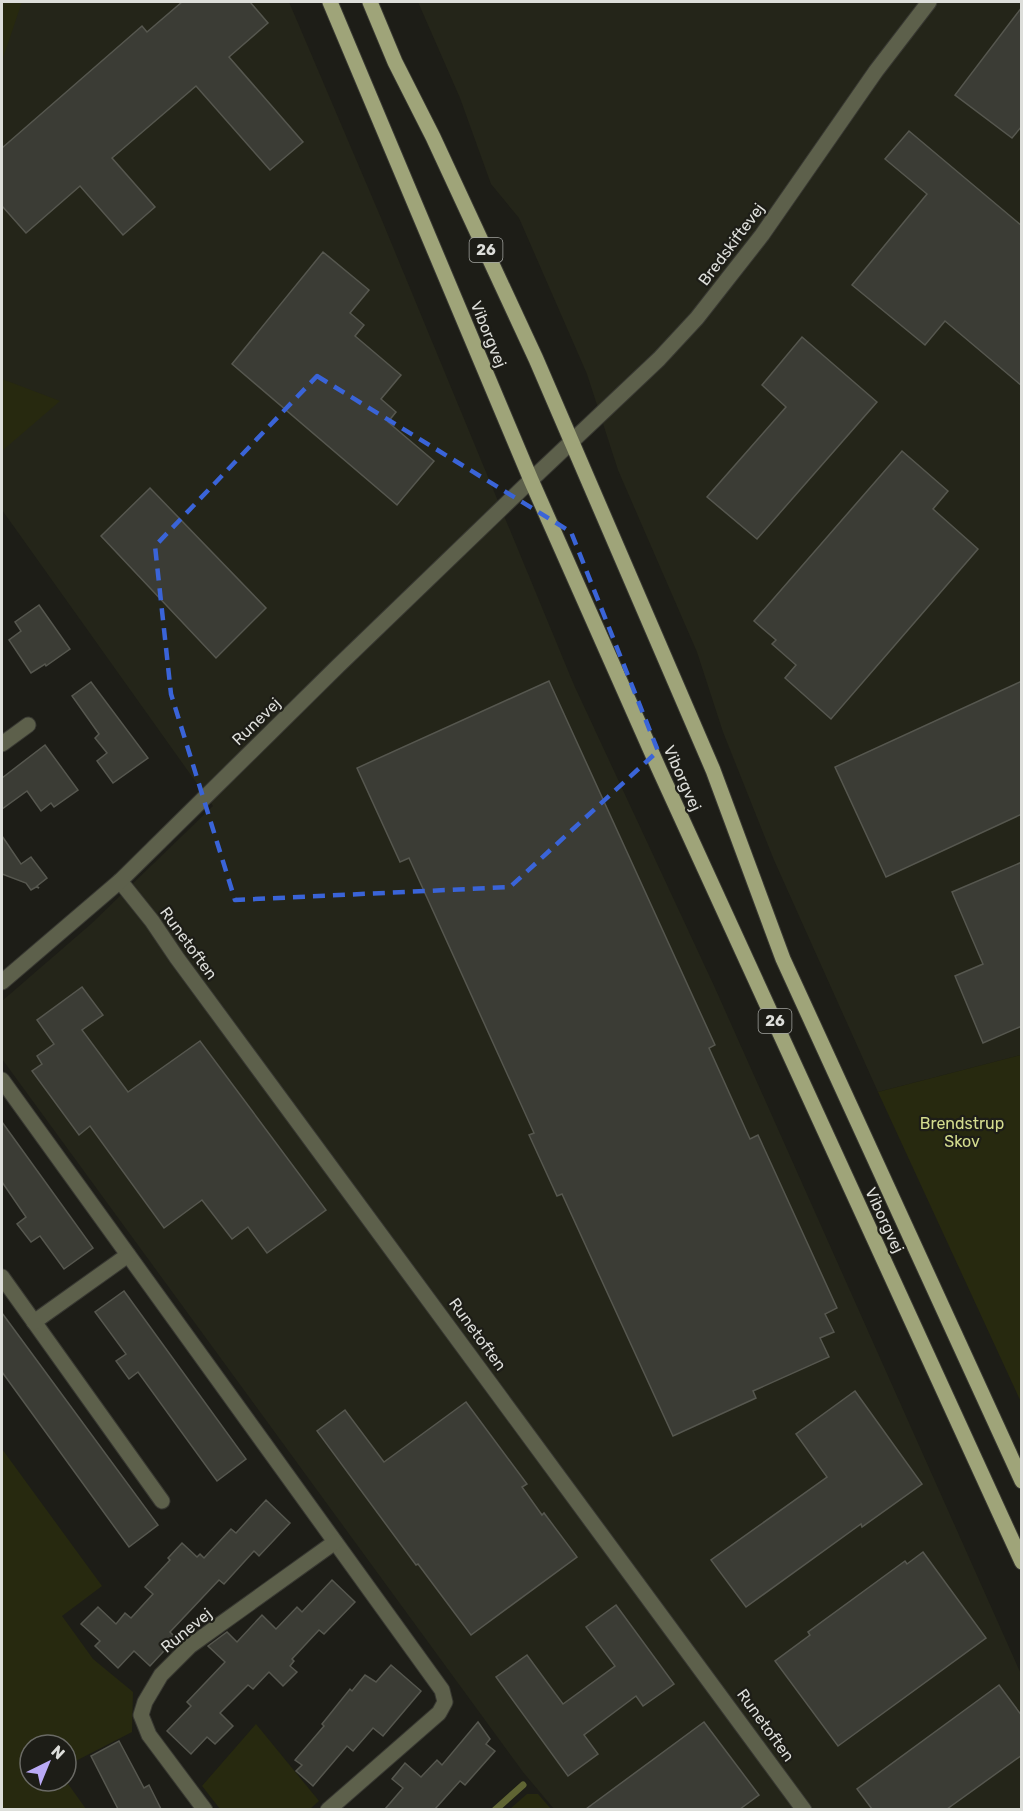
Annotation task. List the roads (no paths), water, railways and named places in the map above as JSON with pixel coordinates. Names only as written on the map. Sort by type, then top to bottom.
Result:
[{"type":"main road","name":"Viborgvej","points":[[330,2],[531,480],[659,769],[1022,1562]]},
{"type":"main road","name":"Viborgvej","points":[[370,2],[395,62],[433,137],[536,359],[713,770],[783,959],[1022,1480]]},
{"type":"street","name":"Bredskiftevej","points":[[531,480],[659,359],[697,318],[762,235],[876,71],[929,2]]},
{"type":"street","name":"Runevej","points":[[2,982],[120,881],[531,480]]},
{"type":"street","points":[[2,744],[28,725]]},
{"type":"street","name":"Runetoften","points":[[120,881],[152,921],[804,1809]]},
{"type":"street","points":[[2,1080],[442,1690],[445,1702],[439,1713],[328,1809]]},
{"type":"street","points":[[34,1322],[128,1255]]},
{"type":"street","points":[[2,1277],[162,1500]]},
{"type":"street","name":"Runevej","points":[[205,1809],[148,1735],[141,1715],[145,1702],[161,1675],[190,1646],[335,1542]]},
{"type":"waterway","points":[[495,1810],[523,1785]]},
{"type":"park label","name":"Brendstrup Skov","points":[[962,1132]]}]
